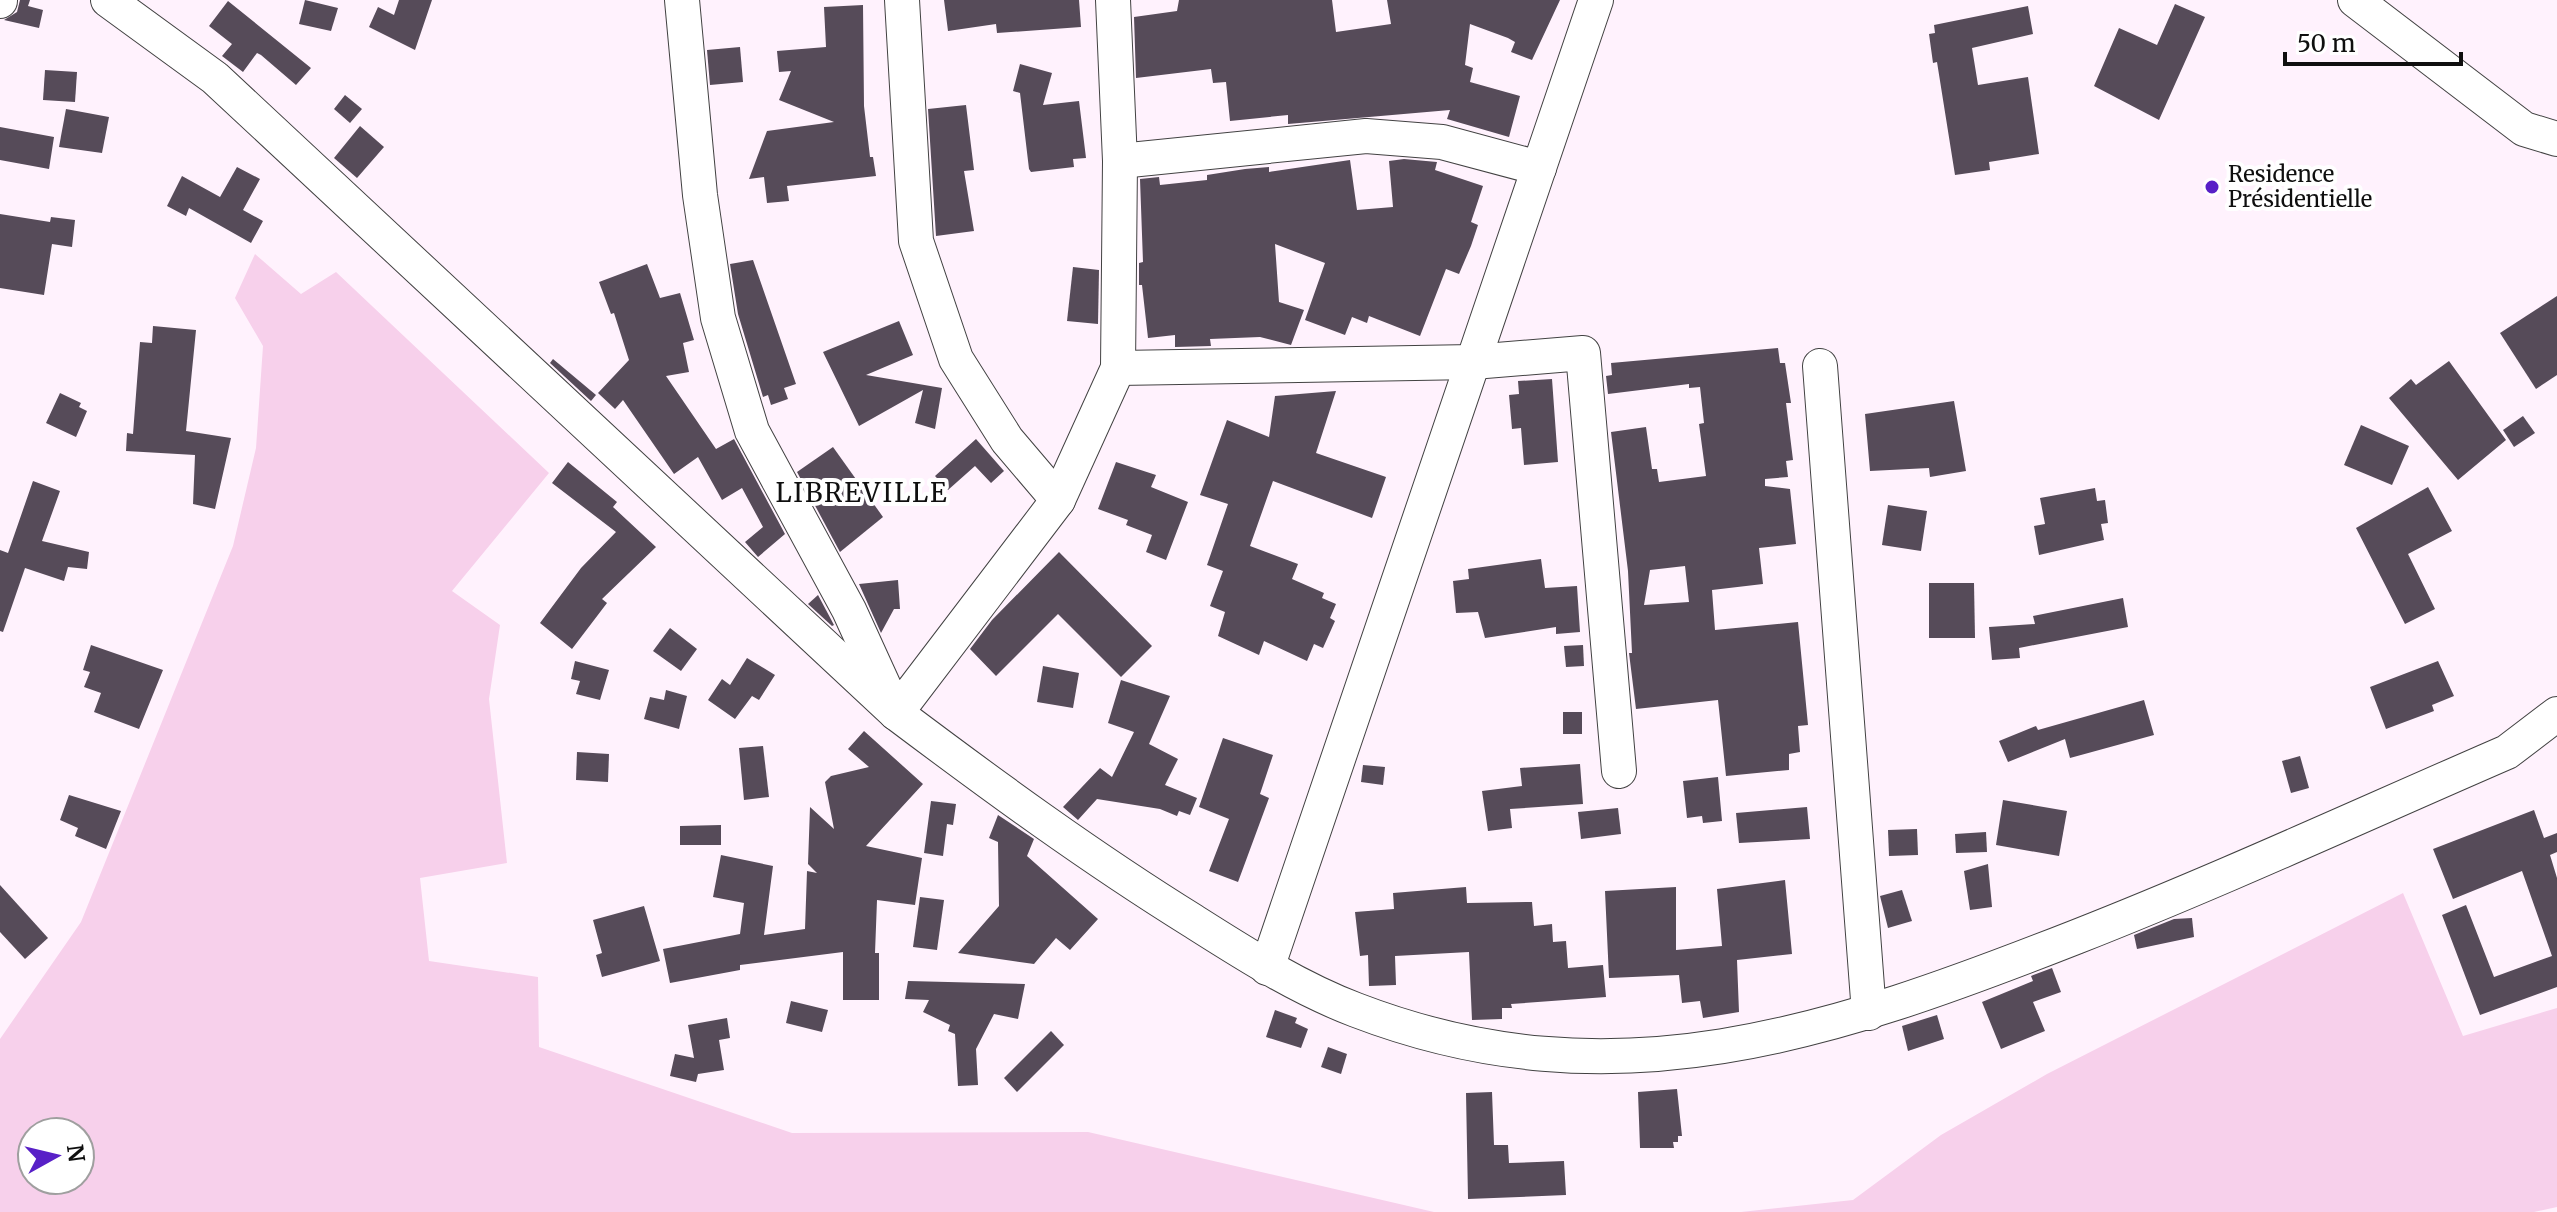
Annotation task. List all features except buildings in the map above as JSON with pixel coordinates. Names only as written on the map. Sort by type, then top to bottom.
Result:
[{"type":"street","points":[[108,0],[215,78],[896,713],[1006,796],[1154,897],[1267,968],[1356,1010],[1491,1047],[1555,1057],[1641,1056],[1784,1037],[1938,991],[2161,903],[2507,752],[2557,714]]},
{"type":"street","points":[[682,0],[700,195],[722,332],[752,431],[849,610],[896,713]]},
{"type":"street","points":[[902,0],[916,241],[956,359],[1007,440],[1058,500]]},
{"type":"street","points":[[896,713],[1058,500],[1118,368],[1120,161],[1113,0]]},
{"type":"street","points":[[1267,968],[1596,0]]},
{"type":"street","points":[[2355,0],[2524,129],[2557,139]]},
{"type":"street","points":[[1120,161],[1366,136],[1442,142],[1539,168]]},
{"type":"street","points":[[1118,368],[1473,362],[1583,353],[1619,771]]},
{"type":"street","points":[[1820,366],[1869,1013]]},
{"type":"shaded area","points":[[255,254],[301,294],[336,272],[549,473],[452,591],[500,625],[489,699],[507,863],[420,878],[429,961],[538,977],[539,1047],[792,1133],[1088,1132],[1434,1212],[0,1212],[0,1039],[81,922],[233,546],[256,448],[263,346],[235,298]]},
{"type":"shaded area","points":[[2403,893],[2463,1036],[2557,1008],[2557,1207],[2534,1212],[1741,1212],[1853,1200],[1941,1135],[2047,1074]]},
{"type":"place","name":"Residence Présidentielle","points":[[2212,187]]},
{"type":"district","name":"LIBREVILLE","points":[[862,493]]}]
